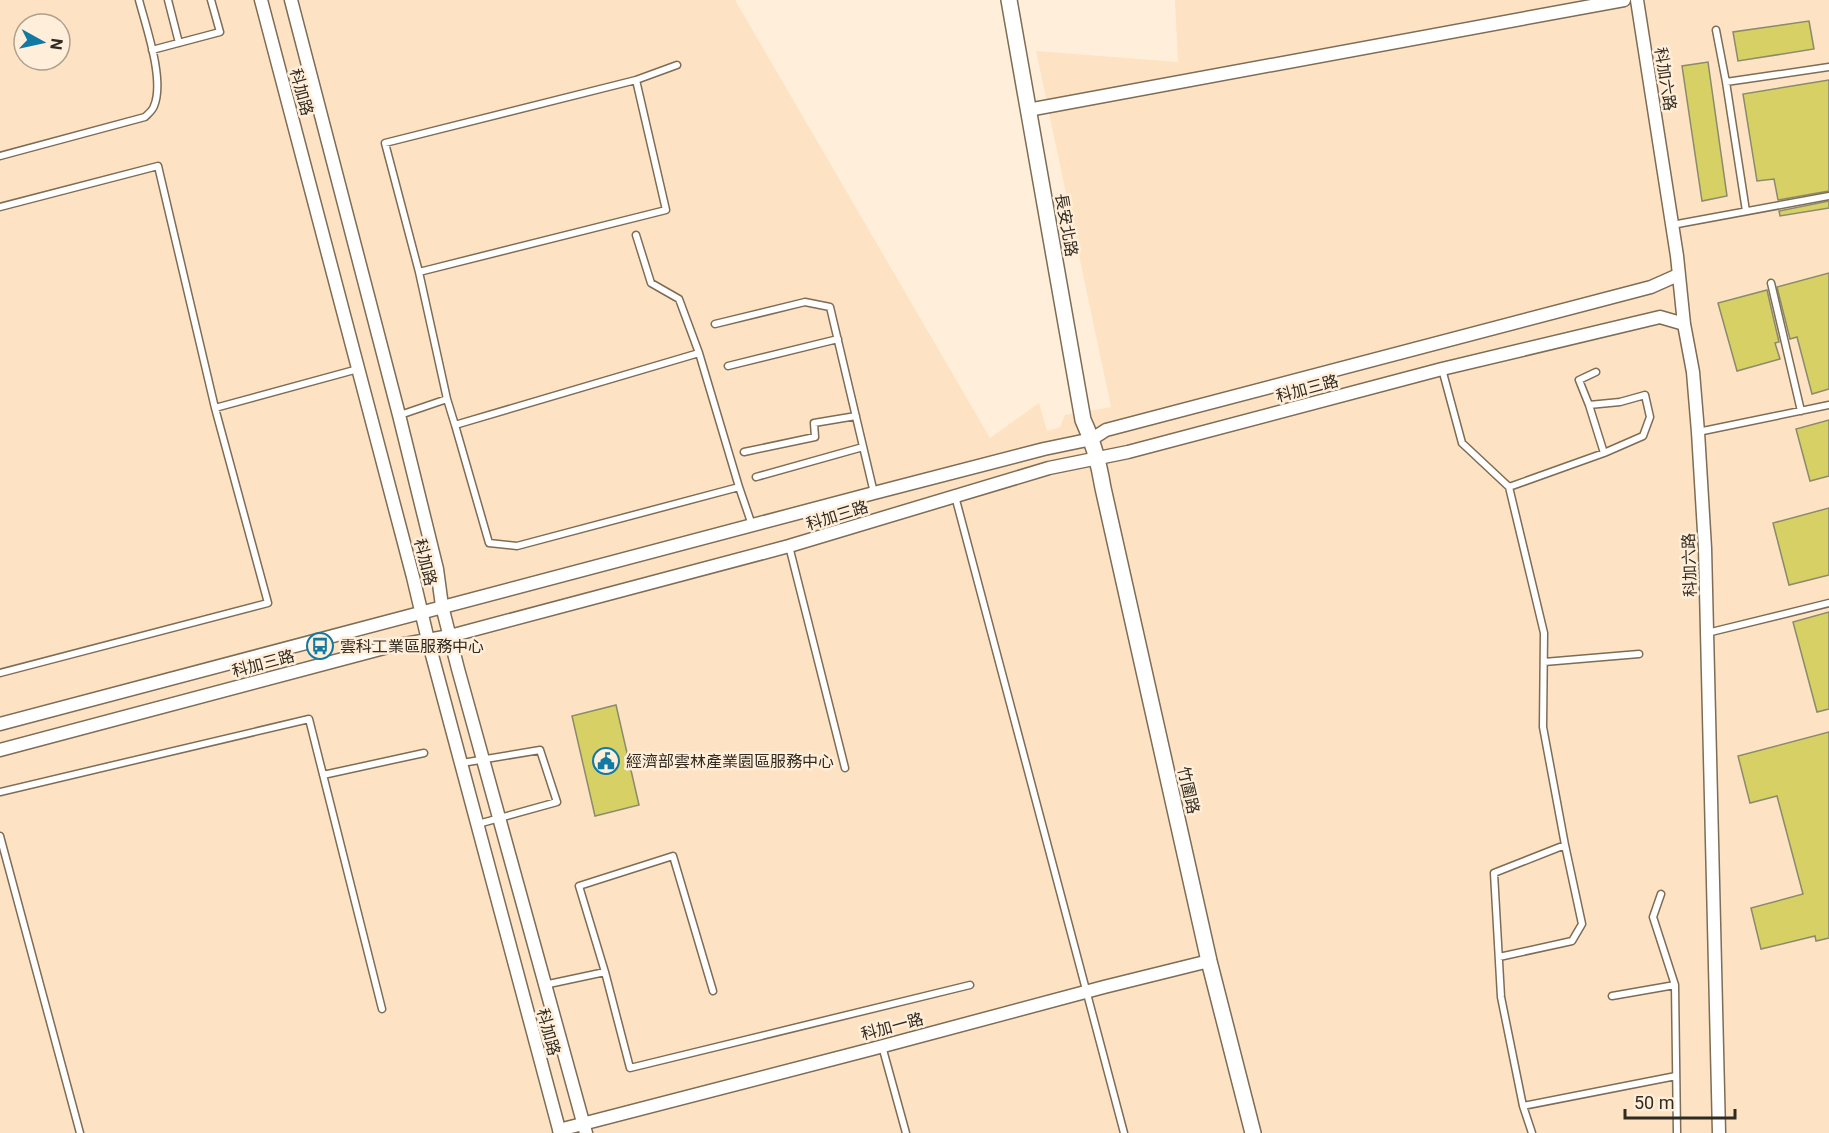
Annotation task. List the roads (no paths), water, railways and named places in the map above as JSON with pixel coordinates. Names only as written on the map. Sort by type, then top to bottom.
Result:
[{"type":"street","name":"科加路","points":[[261,0],[559,1131]]},
{"type":"street","name":"科加路","points":[[291,0],[399,415],[436,570],[442,606],[585,1128]]},
{"type":"street","name":"長安北路","points":[[1009,0],[1083,420],[1092,439],[1096,457]]},
{"type":"street","points":[[1028,110],[1624,0]]},
{"type":"street","name":"科加六路","points":[[1637,0],[1677,256],[1683,324],[1693,372],[1698,432],[1705,548],[1719,1133]]},
{"type":"street","name":"科加三路","points":[[0,724],[874,493],[1044,449],[1092,439],[1106,430],[1640,290],[1678,275]]},
{"type":"street","name":"科加三路","points":[[0,750],[388,646],[450,636],[789,546],[1049,468],[1442,369],[1660,317],[1683,324]]},
{"type":"street","name":"竹圍路","points":[[1096,457],[1209,961],[1253,1133]]},
{"type":"street","name":"科加一路","points":[[559,1131],[585,1128],[1087,991],[1209,961]]},
{"type":"lane","points":[[0,156],[145,117],[154,108],[158,75],[139,0]]},
{"type":"lane","points":[[168,0],[179,43]]},
{"type":"lane","points":[[152,50],[220,32],[211,0]]},
{"type":"lane","points":[[1716,30],[1746,211]]},
{"type":"lane","points":[[677,65],[636,80],[385,143],[419,272],[447,399],[489,543],[517,546],[739,487]]},
{"type":"lane","points":[[1726,82],[1829,67]]},
{"type":"lane","points":[[419,272],[666,210],[636,80]]},
{"type":"lane","points":[[0,207],[158,166],[215,408],[268,603],[0,673]]},
{"type":"lane","points":[[1672,225],[1829,196]]},
{"type":"lane","points":[[636,236],[651,284],[679,299],[699,352],[752,525]]},
{"type":"lane","points":[[1771,283],[1801,411]]},
{"type":"lane","points":[[715,324],[805,302],[830,307],[874,493]]},
{"type":"lane","points":[[728,366],[838,339]]},
{"type":"lane","points":[[455,425],[699,352]]},
{"type":"lane","points":[[215,408],[358,369]]},
{"type":"lane","points":[[1442,369],[1462,443],[1509,487],[1544,633],[1543,727],[1582,924],[1572,941],[1499,957]]},
{"type":"lane","points":[[1596,372],[1579,380],[1604,453]]},
{"type":"lane","points":[[1509,487],[1604,453],[1643,436],[1650,417],[1645,395],[1620,402],[1589,405]]},
{"type":"lane","points":[[399,415],[447,399]]},
{"type":"lane","points":[[1698,432],[1829,405]]},
{"type":"lane","points":[[744,452],[815,437],[814,423],[856,416]]},
{"type":"lane","points":[[756,477],[863,447]]},
{"type":"lane","points":[[955,496],[1124,1133]]},
{"type":"lane","points":[[789,546],[845,768]]},
{"type":"lane","points":[[1707,633],[1829,603]]},
{"type":"lane","points":[[1544,663],[1639,654]]},
{"type":"lane","points":[[0,792],[309,720],[382,1008]]},
{"type":"lane","points":[[462,763],[540,750],[557,802],[478,824]]},
{"type":"lane","points":[[323,775],[424,753]]},
{"type":"lane","points":[[0,836],[80,1133]]},
{"type":"lane","points":[[1532,1133],[1523,1106],[1501,997],[1494,873],[1565,844]]},
{"type":"lane","points":[[713,991],[673,856],[579,886],[605,972],[630,1068],[970,985]]},
{"type":"lane","points":[[1661,894],[1653,917],[1675,985],[1677,1133]]},
{"type":"lane","points":[[544,985],[605,972]]},
{"type":"lane","points":[[1612,996],[1675,985]]},
{"type":"lane","points":[[882,1046],[906,1133]]},
{"type":"lane","points":[[1523,1106],[1676,1076]]},
{"type":"place","name":"雲科工業區服務中心","points":[[320,646]]},
{"type":"place","name":"經濟部雲林產業園區服務中心","points":[[606,761]]}]
